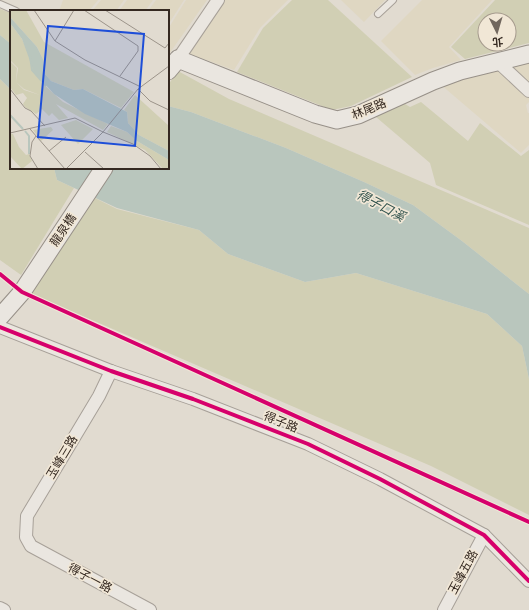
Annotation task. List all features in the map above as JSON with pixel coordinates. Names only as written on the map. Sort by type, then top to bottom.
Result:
[{"type":"street","points":[[172,64],[218,0]]},
{"type":"street","name":"林尾路","points":[[172,64],[315,114],[337,120],[358,115],[433,81],[460,71],[529,54]]},
{"type":"street","points":[[498,62],[529,91]]},
{"type":"street","name":"龍泉橋","points":[[2,311],[22,292],[103,169]]},
{"type":"street","name":"得子路","points":[[0,327],[111,371],[193,399],[308,444],[380,479],[484,534],[529,581]]},
{"type":"street","name":"玉峰三路","points":[[31,546],[26,537],[27,516],[99,396],[111,371]]},
{"type":"street","name":"玉峰五路","points":[[444,610],[484,534]]},
{"type":"street","name":"得子一路","points":[[31,546],[150,610]]},
{"type":"street","points":[[0,608],[4,610]]},
{"type":"lane","points":[[378,14],[393,0]]},
{"type":"lane","points":[[0,4],[14,10]]},
{"type":"shaded area","points":[[63,0],[98,0],[90,10],[59,10]]},
{"type":"shaded area","points":[[101,0],[124,0],[117,10],[93,10]]},
{"type":"shaded area","points":[[127,0],[153,0],[146,10],[120,10]]},
{"type":"shaded area","points":[[156,0],[184,0],[169,23],[169,10],[149,10]]},
{"type":"shaded area","points":[[186,0],[207,0],[169,54],[169,27]]},
{"type":"shaded area","points":[[224,0],[288,0],[260,28],[234,70],[187,53]]},
{"type":"shaded area","points":[[292,0],[328,0],[412,77],[351,106],[332,110],[237,72],[263,28]]},
{"type":"shaded area","points":[[341,0],[385,0],[364,22]]},
{"type":"shaded area","points":[[422,0],[492,0],[481,12],[477,12],[477,16],[449,47],[461,60],[415,75],[381,41]]},
{"type":"shaded area","points":[[495,0],[529,0],[529,43],[517,46],[517,12],[484,12]]},
{"type":"shaded area","points":[[0,9],[10,13],[10,43],[0,35]]},
{"type":"shaded area","points":[[477,19],[477,52],[493,52],[465,59],[451,47]]},
{"type":"shaded area","points":[[529,59],[528,83],[512,72],[511,64]]},
{"type":"shaded area","points":[[499,68],[529,96],[529,102],[526,105],[529,113],[529,145],[521,153],[440,84]]},
{"type":"shaded area","points":[[178,71],[229,99],[529,228],[529,294],[462,241],[413,205],[286,148],[191,112],[169,106],[169,84]]},
{"type":"shaded area","points":[[0,79],[10,89],[10,169],[54,169],[57,180],[74,188],[21,275],[0,260]]},
{"type":"shaded area","points":[[400,101],[410,107],[421,102],[468,141],[480,123],[521,156],[529,150],[529,225],[436,185],[430,163],[376,117]]},
{"type":"shaded area","points":[[93,197],[117,209],[199,230],[228,254],[305,282],[356,273],[487,314],[522,346],[529,379],[529,515],[431,466],[27,292]]},
{"type":"water","points":[[0,35],[10,43],[10,89],[0,79]]},
{"type":"water","name":"得子口溪","points":[[169,106],[191,112],[286,148],[413,205],[462,241],[529,294],[529,379],[522,346],[487,314],[356,273],[305,282],[228,254],[199,230],[117,208],[57,180],[54,169],[169,169]]},
{"type":"cycle path","points":[[0,274],[22,292],[529,522]]},
{"type":"cycle path","points":[[0,327],[111,371],[193,399],[308,444],[380,479],[484,535],[529,581]]}]
